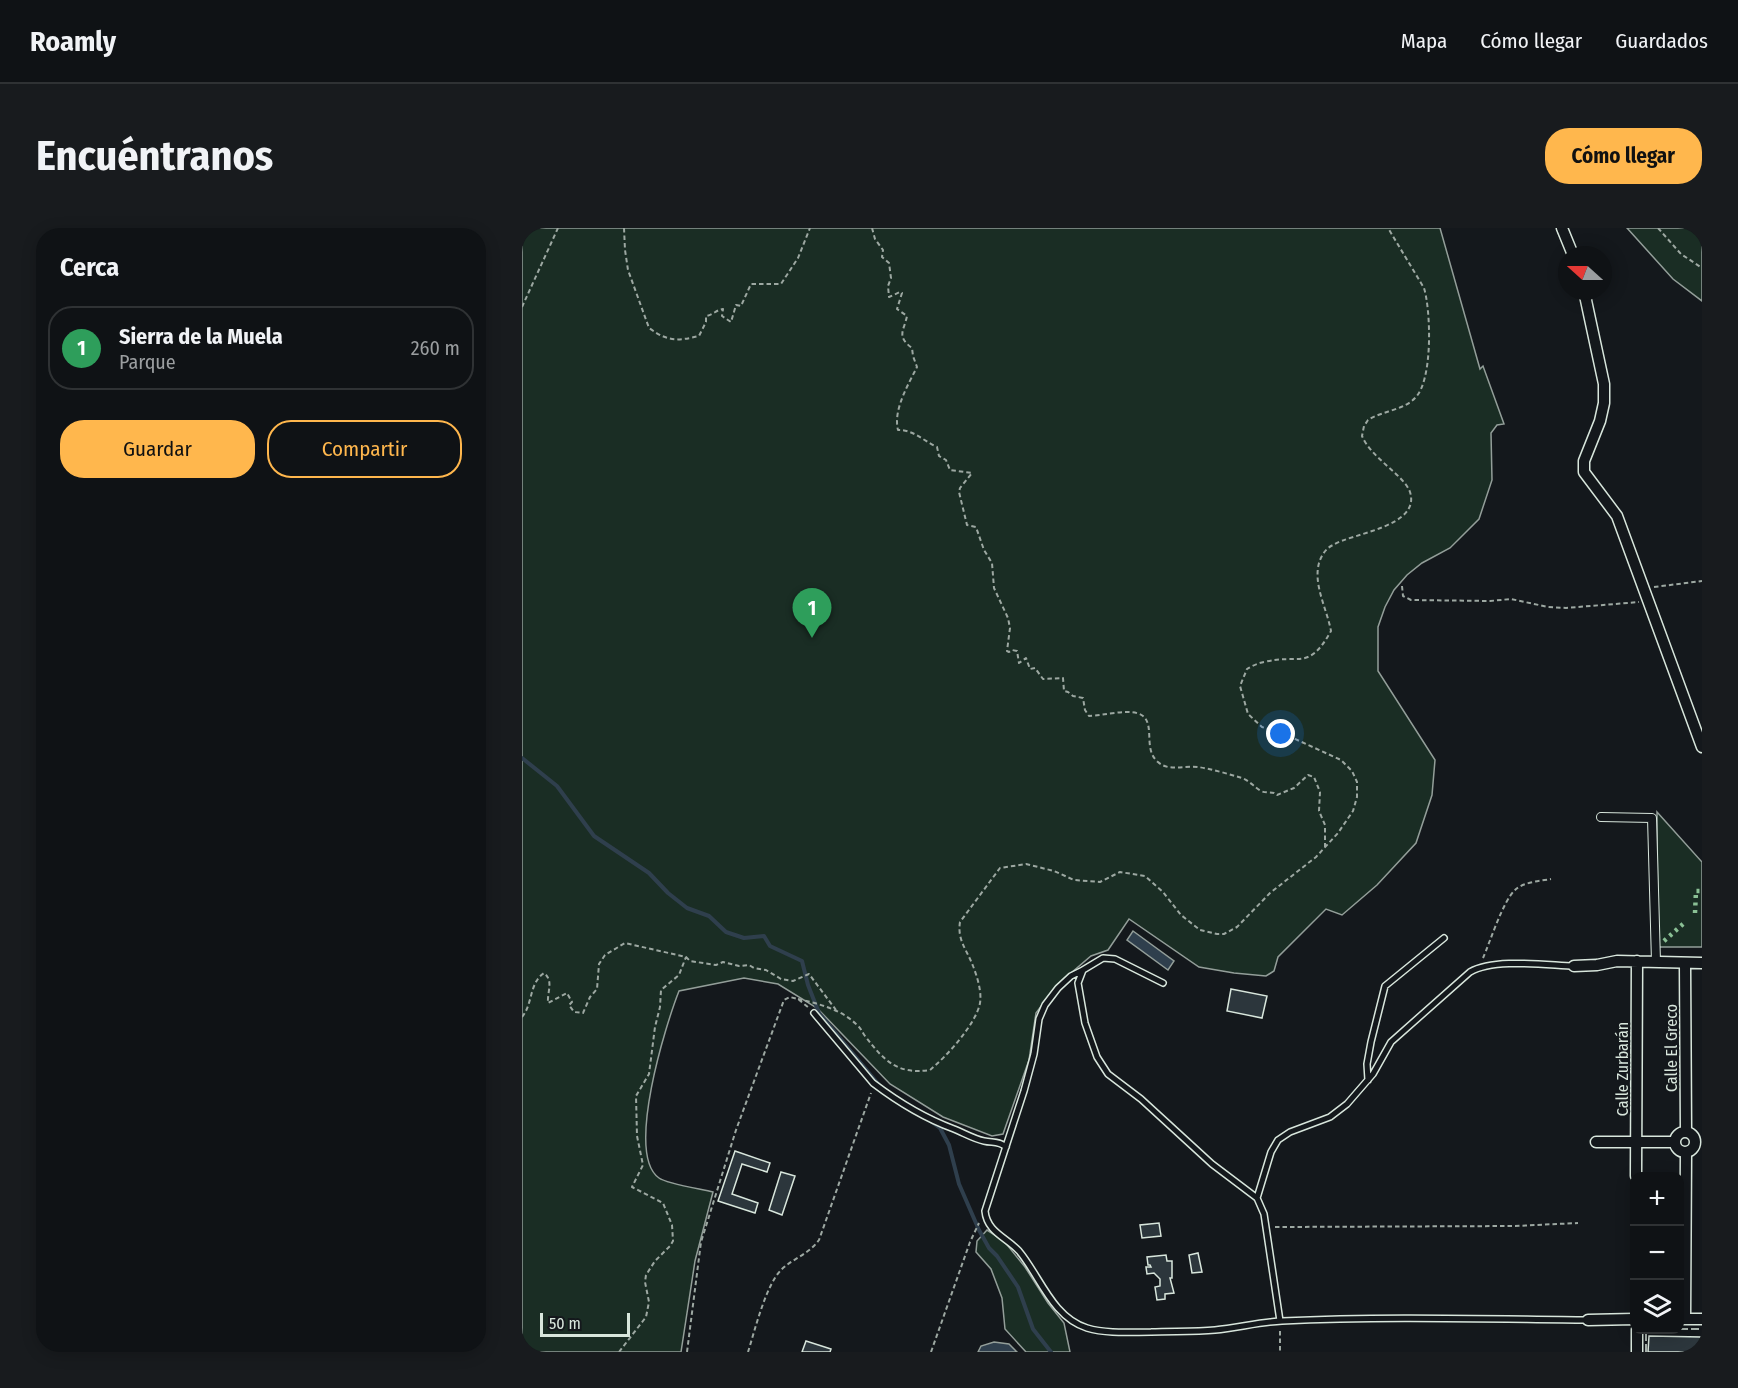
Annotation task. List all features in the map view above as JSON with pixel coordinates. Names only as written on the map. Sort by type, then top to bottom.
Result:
[{"type":"street","points":[[1562,228],[1569,246]]},
{"type":"street","points":[[1586,300],[1604,384],[1604,403],[1600,421],[1584,461],[1584,472],[1617,516],[1702,747]]},
{"type":"street","points":[[1601,817],[1652,818],[1656,962]]},
{"type":"street","points":[[1574,966],[1617,961],[1702,963]]},
{"type":"street","name":"Calle Zurbarán","points":[[1636,1172],[1637,961]]},
{"type":"street","name":"Calle El Greco","points":[[1685,963],[1686,1132]]},
{"type":"street","points":[[1686,1132],[1699,1141],[1693,1149],[1686,1152],[1678,1150],[1675,1142],[1679,1135],[1686,1132]]},
{"type":"street","points":[[1596,1142],[1675,1142]]},
{"type":"street","points":[[1684,1280],[1686,1152]]},
{"type":"street","points":[[1588,1320],[1630,1319]]},
{"type":"street","points":[[1684,1319],[1702,1319]]},
{"type":"street","points":[[1637,1334],[1637,1352]]},
{"type":"lane","points":[[1368,1080],[1367,1064],[1385,986],[1444,938]]},
{"type":"lane","points":[[1163,983],[1115,959],[1103,958],[1071,976],[1058,988],[1045,1005],[1039,1018],[1034,1054],[985,1211],[986,1221],[991,1228],[1009,1240],[1020,1252],[1059,1309],[1076,1323],[1089,1328],[1134,1332],[1216,1330],[1280,1321],[1464,1318],[1588,1320]]},
{"type":"lane","points":[[1257,1198],[1271,1152],[1278,1140],[1290,1132],[1330,1117],[1347,1104],[1368,1080],[1391,1042],[1456,982],[1479,966],[1494,964],[1574,966]]},
{"type":"lane","points":[[1083,970],[1078,983],[1085,1023],[1097,1057],[1108,1074],[1141,1099],[1212,1164],[1257,1198],[1264,1214],[1280,1321]]},
{"type":"lane","points":[[814,1013],[873,1083],[914,1111],[985,1141],[1001,1142],[1006,1147]]},
{"type":"path","points":[[522,307],[558,228]]},
{"type":"path","points":[[624,228],[628,270],[649,328],[657,334],[677,341],[699,336],[706,322],[706,316],[718,310],[723,309],[722,316],[731,322],[733,309],[736,305],[741,306],[751,284],[781,284],[798,258],[810,228]]},
{"type":"path","points":[[872,228],[875,239],[883,250],[882,257],[889,263],[891,278],[888,286],[889,297],[902,293],[897,309],[907,315],[902,336],[912,348],[917,367],[900,408],[898,430],[912,431],[925,442],[937,447],[939,456],[946,460],[950,470],[972,473],[959,492],[967,525],[976,527],[984,550],[992,563],[994,588],[1008,618],[1010,628],[1007,651],[1017,651],[1019,663],[1026,658],[1030,669],[1035,668],[1043,680],[1063,678],[1064,692],[1083,698],[1085,710],[1089,716],[1133,712],[1142,715],[1146,720],[1152,756],[1158,763],[1169,768],[1198,767],[1223,773],[1242,778],[1263,792],[1277,795],[1294,788],[1308,775],[1314,777],[1320,792],[1319,811],[1325,825],[1325,847]]},
{"type":"path","points":[[522,1017],[534,986],[544,973],[548,976],[551,988],[548,1003],[567,993],[572,1002],[569,1005],[574,1012],[583,1013],[590,997],[597,989],[598,964],[604,955],[625,943],[686,957],[690,961],[716,965],[723,962],[739,966],[748,965],[766,970],[781,979],[793,981],[809,974],[836,1010],[858,1025],[888,1062],[897,1069],[930,1070],[960,1039],[977,1011],[980,992],[974,967],[959,936],[959,928],[960,922],[1000,868],[1026,864],[1054,871],[1074,880],[1100,882],[1120,872],[1145,876],[1163,892],[1181,915],[1200,930],[1224,934],[1237,927],[1270,893],[1316,857],[1338,833],[1353,811],[1357,782],[1352,771],[1341,760],[1257,724],[1245,709],[1240,686],[1247,669],[1265,661],[1302,660],[1320,649],[1331,631],[1318,577],[1324,552],[1336,543],[1392,523],[1401,517],[1410,506],[1410,496],[1406,486],[1373,453],[1362,436],[1368,420],[1411,402],[1417,397],[1422,389],[1426,370],[1427,297],[1424,288],[1388,228]]},
{"type":"path","points":[[1658,228],[1681,254],[1702,268]]},
{"type":"path","points":[[1642,588],[1702,581]]},
{"type":"path","points":[[1402,586],[1403,596],[1411,600],[1511,599],[1548,607],[1566,608],[1648,602]]},
{"type":"path","points":[[1479,966],[1504,907],[1515,890],[1526,884],[1551,879]]},
{"type":"path","points":[[620,1352],[646,1317],[649,1302],[646,1275],[673,1240],[672,1225],[663,1203],[632,1187],[643,1165],[637,1136],[636,1096],[649,1074],[661,990],[679,975],[686,957]]},
{"type":"path","points":[[687,1352],[701,1242],[733,1140],[777,1016],[784,1000],[790,997],[805,1003],[814,1013]]},
{"type":"path","points":[[748,1352],[774,1279],[783,1269],[811,1250],[819,1240],[873,1083]]},
{"type":"path","points":[[930,1352],[970,1242],[985,1211]]},
{"type":"path","points":[[1266,1227],[1515,1226],[1578,1223]]},
{"type":"path","points":[[1280,1321],[1280,1352]]},
{"type":"green space","points":[[522,228],[1440,228],[1480,369],[1483,366],[1504,424],[1497,425],[1491,433],[1492,480],[1479,519],[1450,548],[1422,563],[1407,575],[1394,590],[1378,627],[1378,671],[1435,760],[1432,795],[1416,843],[1377,885],[1342,915],[1326,909],[1278,957],[1274,971],[1266,976],[1199,967],[1129,919],[1108,950],[1091,956],[1057,985],[1036,1013],[1029,1060],[1003,1134],[992,1136],[943,1117],[890,1084],[817,1008],[778,984],[744,978],[679,991],[651,1088],[646,1143],[650,1164],[659,1178],[713,1192],[695,1261],[681,1352],[522,1352]]},
{"type":"green space","points":[[1627,228],[1702,228],[1702,301],[1673,279]]},
{"type":"green space","points":[[1657,812],[1702,862],[1702,947],[1658,947]]},
{"type":"green space","points":[[987,1230],[1004,1241],[1064,1323],[1070,1352],[1026,1352],[1005,1329],[1002,1298],[991,1269],[976,1252],[977,1241]]},
{"type":"water","points":[[1133,931],[1174,961],[1168,970],[1127,940]]},
{"type":"water","points":[[994,1342],[1009,1344],[1017,1352],[978,1352],[981,1346]]},
{"type":"building","points":[[1231,989],[1267,996],[1262,1018],[1227,1011]]},
{"type":"building","points":[[735,1151],[770,1163],[767,1172],[742,1164],[732,1194],[758,1203],[755,1213],[718,1201]]},
{"type":"building","points":[[781,1172],[795,1176],[782,1215],[769,1210]]},
{"type":"building","points":[[1159,1223],[1161,1236],[1142,1238],[1140,1225]]},
{"type":"building","points":[[1198,1253],[1202,1272],[1192,1273],[1189,1255]]},
{"type":"building","points":[[1166,1255],[1167,1261],[1172,1261],[1172,1278],[1170,1278],[1174,1293],[1165,1294],[1165,1299],[1157,1300],[1155,1287],[1160,1286],[1160,1279],[1154,1273],[1147,1274],[1146,1267],[1151,1267],[1148,1265],[1147,1257]]},
{"type":"building","points":[[1649,1336],[1702,1337],[1702,1352],[1648,1352]]},
{"type":"building","points":[[806,1341],[831,1349],[830,1352],[802,1352]]},
{"type":"waterway","points":[[522,758],[557,786],[594,836],[649,873],[668,893],[687,908],[709,916],[726,932],[744,938],[764,936],[770,946],[802,961],[819,1013],[879,1085]]},
{"type":"waterway","points":[[929,1120],[940,1128],[949,1145],[959,1184],[979,1230],[989,1248],[1018,1287],[1033,1329],[1051,1352]]},
{"type":"hedge","points":[[1695,913],[1696,891],[1702,891]]},
{"type":"hedge","points":[[1664,941],[1683,924]]},
{"type":"fence","points":[[1684,1329],[1702,1329]]},
{"type":"fence","points":[[1646,1334],[1646,1352]]},
{"type":"place","name":"Sierra de la Muela","points":[[812,638]]}]
